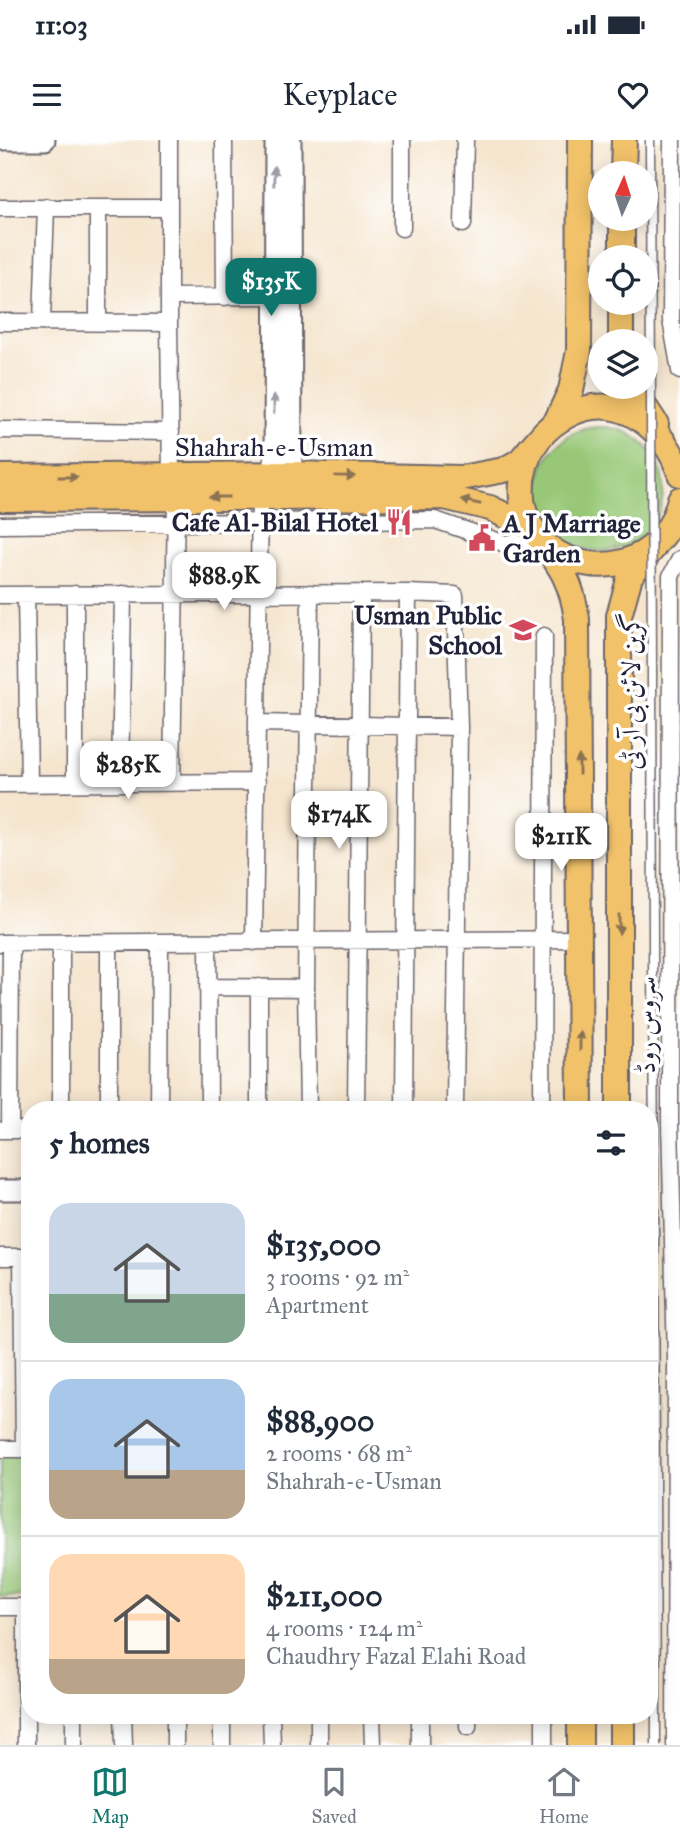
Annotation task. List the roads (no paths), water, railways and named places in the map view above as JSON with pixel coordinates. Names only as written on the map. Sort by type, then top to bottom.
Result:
[{"type":"main road","points":[[556,422],[571,390],[579,351],[580,140]]},
{"type":"main road","points":[[623,161],[624,140]]},
{"type":"main road","points":[[639,399],[675,456]]},
{"type":"main road","points":[[556,422],[574,412],[613,408],[641,419],[675,456]]},
{"type":"main road","name":"Shahrah-e-Usman","points":[[278,488],[482,476],[520,461],[556,422]]},
{"type":"main road","points":[[535,443],[525,463],[521,485],[524,508],[536,533],[563,569],[573,589],[577,620],[580,1101]]},
{"type":"main road","name":"Shahrah-e-Usman","points":[[0,477],[174,487],[278,488],[468,501],[514,517],[536,533],[555,552],[573,562],[594,566],[616,565],[636,559],[667,535]]},
{"type":"main road","name":"Shahrah-e-Usman","points":[[0,499],[174,487]]},
{"type":"main road","points":[[619,1101],[619,616],[630,576],[667,535],[680,499]]},
{"type":"main road","points":[[580,1724],[580,1745]]},
{"type":"main road","points":[[622,1724],[622,1745]]},
{"type":"street","points":[[0,140],[45,140]]},
{"type":"street","points":[[169,140],[169,323],[176,525],[172,783]]},
{"type":"street","points":[[224,140],[225,297]]},
{"type":"street","points":[[275,140],[273,296],[278,488]]},
{"type":"street","points":[[254,942],[260,524],[278,488],[291,140],[284,140]]},
{"type":"street","points":[[402,140],[402,228]]},
{"type":"street","points":[[463,224],[465,140]]},
{"type":"street","points":[[672,140],[671,320],[680,371]]},
{"type":"street","points":[[42,320],[46,207]]},
{"type":"street","points":[[0,208],[169,208]]},
{"type":"street","points":[[98,209],[98,320]]},
{"type":"street","points":[[169,297],[273,296]]},
{"type":"street","points":[[0,322],[98,320],[169,323]]},
{"type":"street","points":[[0,430],[171,432]]},
{"type":"street","points":[[0,525],[435,520],[506,544],[536,533]]},
{"type":"street","name":"سروس روڈ","points":[[675,1745],[678,1645],[676,743],[671,576],[680,559]]},
{"type":"street","points":[[308,1101],[306,988],[310,593]]},
{"type":"street","points":[[356,1101],[361,593]]},
{"type":"street","points":[[404,1101],[408,593]]},
{"type":"street","points":[[0,595],[450,593],[458,600],[455,1101]]},
{"type":"street","points":[[75,594],[75,783]]},
{"type":"street","points":[[120,783],[123,594]]},
{"type":"street","points":[[26,595],[29,783]]},
{"type":"street","points":[[542,1101],[544,636]]},
{"type":"street","points":[[258,723],[459,727]]},
{"type":"street","points":[[0,784],[257,782]]},
{"type":"street","points":[[5,1130],[5,943],[580,939]]},
{"type":"street","points":[[159,1101],[160,942]]},
{"type":"street","points":[[208,942],[209,1101]]},
{"type":"street","points":[[61,943],[61,1101]]},
{"type":"street","points":[[108,1101],[109,943]]},
{"type":"street","points":[[208,986],[306,988]]},
{"type":"street","points":[[259,987],[259,1101]]},
{"type":"street","points":[[0,1190],[21,1189]]},
{"type":"street","points":[[0,1257],[21,1257]]},
{"type":"street","points":[[0,1449],[21,1449]]},
{"type":"street","points":[[0,1607],[21,1607]]},
{"type":"street","points":[[26,1724],[26,1745]]},
{"type":"street","points":[[74,1724],[74,1745]]},
{"type":"street","points":[[123,1724],[124,1745]]},
{"type":"street","points":[[175,1724],[175,1745]]},
{"type":"street","points":[[222,1724],[222,1745]]},
{"type":"street","points":[[271,1724],[272,1745]]},
{"type":"street","points":[[319,1724],[320,1745]]},
{"type":"street","points":[[372,1724],[373,1745]]},
{"type":"street","points":[[419,1724],[420,1745]]},
{"type":"street","points":[[544,1724],[544,1745]]},
{"type":"lane","name":"گرین لائن بی آر ٹی","points":[[650,140],[654,1101]]},
{"type":"lane","name":"گرین لائن بی آر ٹی","points":[[656,1724],[656,1745]]},
{"type":"place","name":"Cafe Al-Bilal Hotel","points":[[399,522]]},
{"type":"place","name":"A J Marriage Garden","points":[[482,538]]},
{"type":"place","name":"Usman Public School","points":[[523,630]]}]
